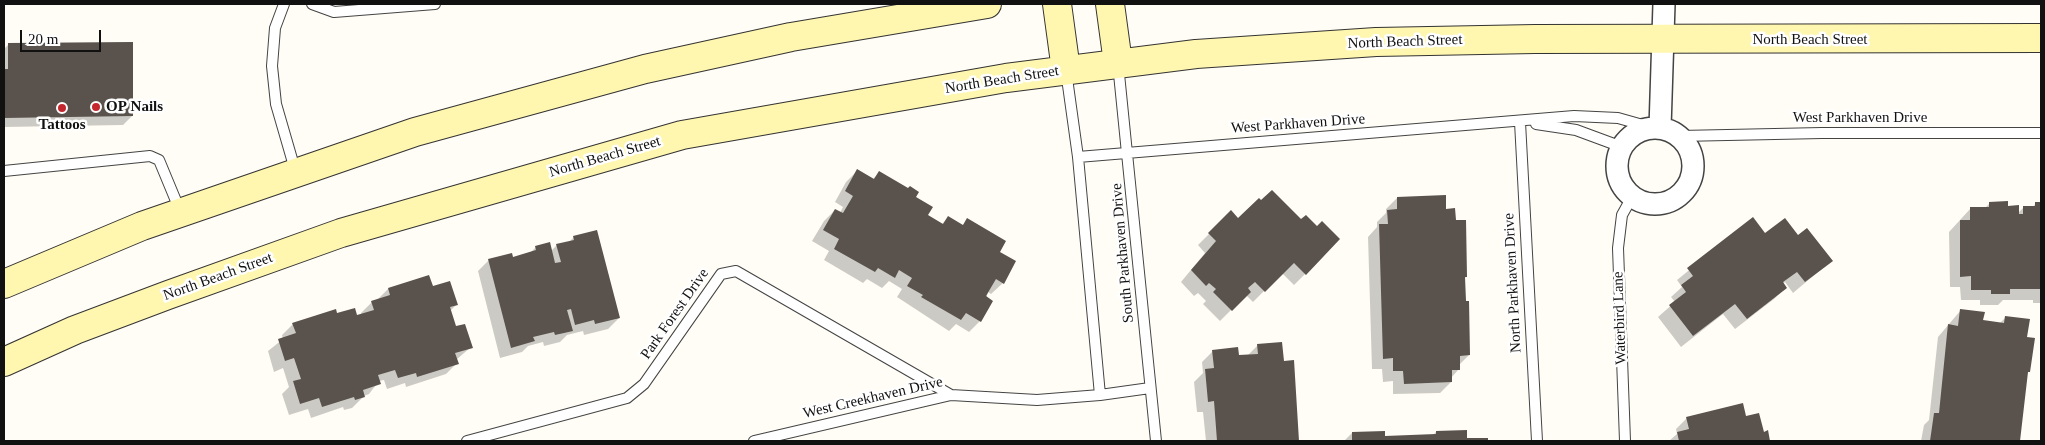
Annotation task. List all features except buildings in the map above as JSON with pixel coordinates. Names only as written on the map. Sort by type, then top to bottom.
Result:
[{"type":"main road","points":[[4,283],[142,226],[415,132],[645,69],[791,37],[987,4]]},
{"type":"main road","points":[[1057,4],[1066,70]]},
{"type":"main road","points":[[1110,4],[1118,63]]},
{"type":"main road","name":"North Beach Street","points":[[4,362],[75,330],[341,233],[682,135],[1006,78],[1196,54],[1376,42],[1535,39],[2041,38]]},
{"type":"street","points":[[1658,128],[1664,40],[1664,4]]},
{"type":"street","points":[[1658,128],[1680,136],[1687,144],[1694,165],[1689,186],[1673,201],[1652,205],[1632,197],[1624,190],[1619,179],[1618,157],[1622,147],[1629,138],[1648,129],[1658,128]]},
{"type":"lane","points":[[284,4],[276,28],[272,66],[276,104],[296,173]]},
{"type":"lane","points":[[312,4],[334,12],[435,4]]},
{"type":"lane","name":"South Parkhaven Drive","points":[[1118,63],[1156,441]]},
{"type":"lane","points":[[1066,70],[1078,157],[1100,395]]},
{"type":"lane","name":"West Parkhaven Drive","points":[[1078,157],[1520,122],[1574,116],[1618,118],[1658,128]]},
{"type":"lane","name":"West Parkhaven Drive","points":[[1520,122],[1576,130],[1622,147]]},
{"type":"lane","name":"North Parkhaven Drive","points":[[1520,122],[1537,441]]},
{"type":"lane","name":"West Parkhaven Drive","points":[[1680,136],[1822,132],[2041,133]]},
{"type":"lane","points":[[4,171],[150,156],[159,160],[181,213]]},
{"type":"lane","name":"Waterbird Lane","points":[[1625,441],[1618,248],[1622,215],[1632,197]]},
{"type":"lane","name":"Park Forest Drive","points":[[467,441],[627,398],[644,384],[721,274],[736,271],[952,395]]},
{"type":"lane","name":"West Creekhaven Drive","points":[[754,441],[952,395],[1037,400],[1100,395],[1150,388]]},
{"type":"place","name":"OP Nails","points":[[96,107]]},
{"type":"place","name":"Tattoos","points":[[62,108]]}]
